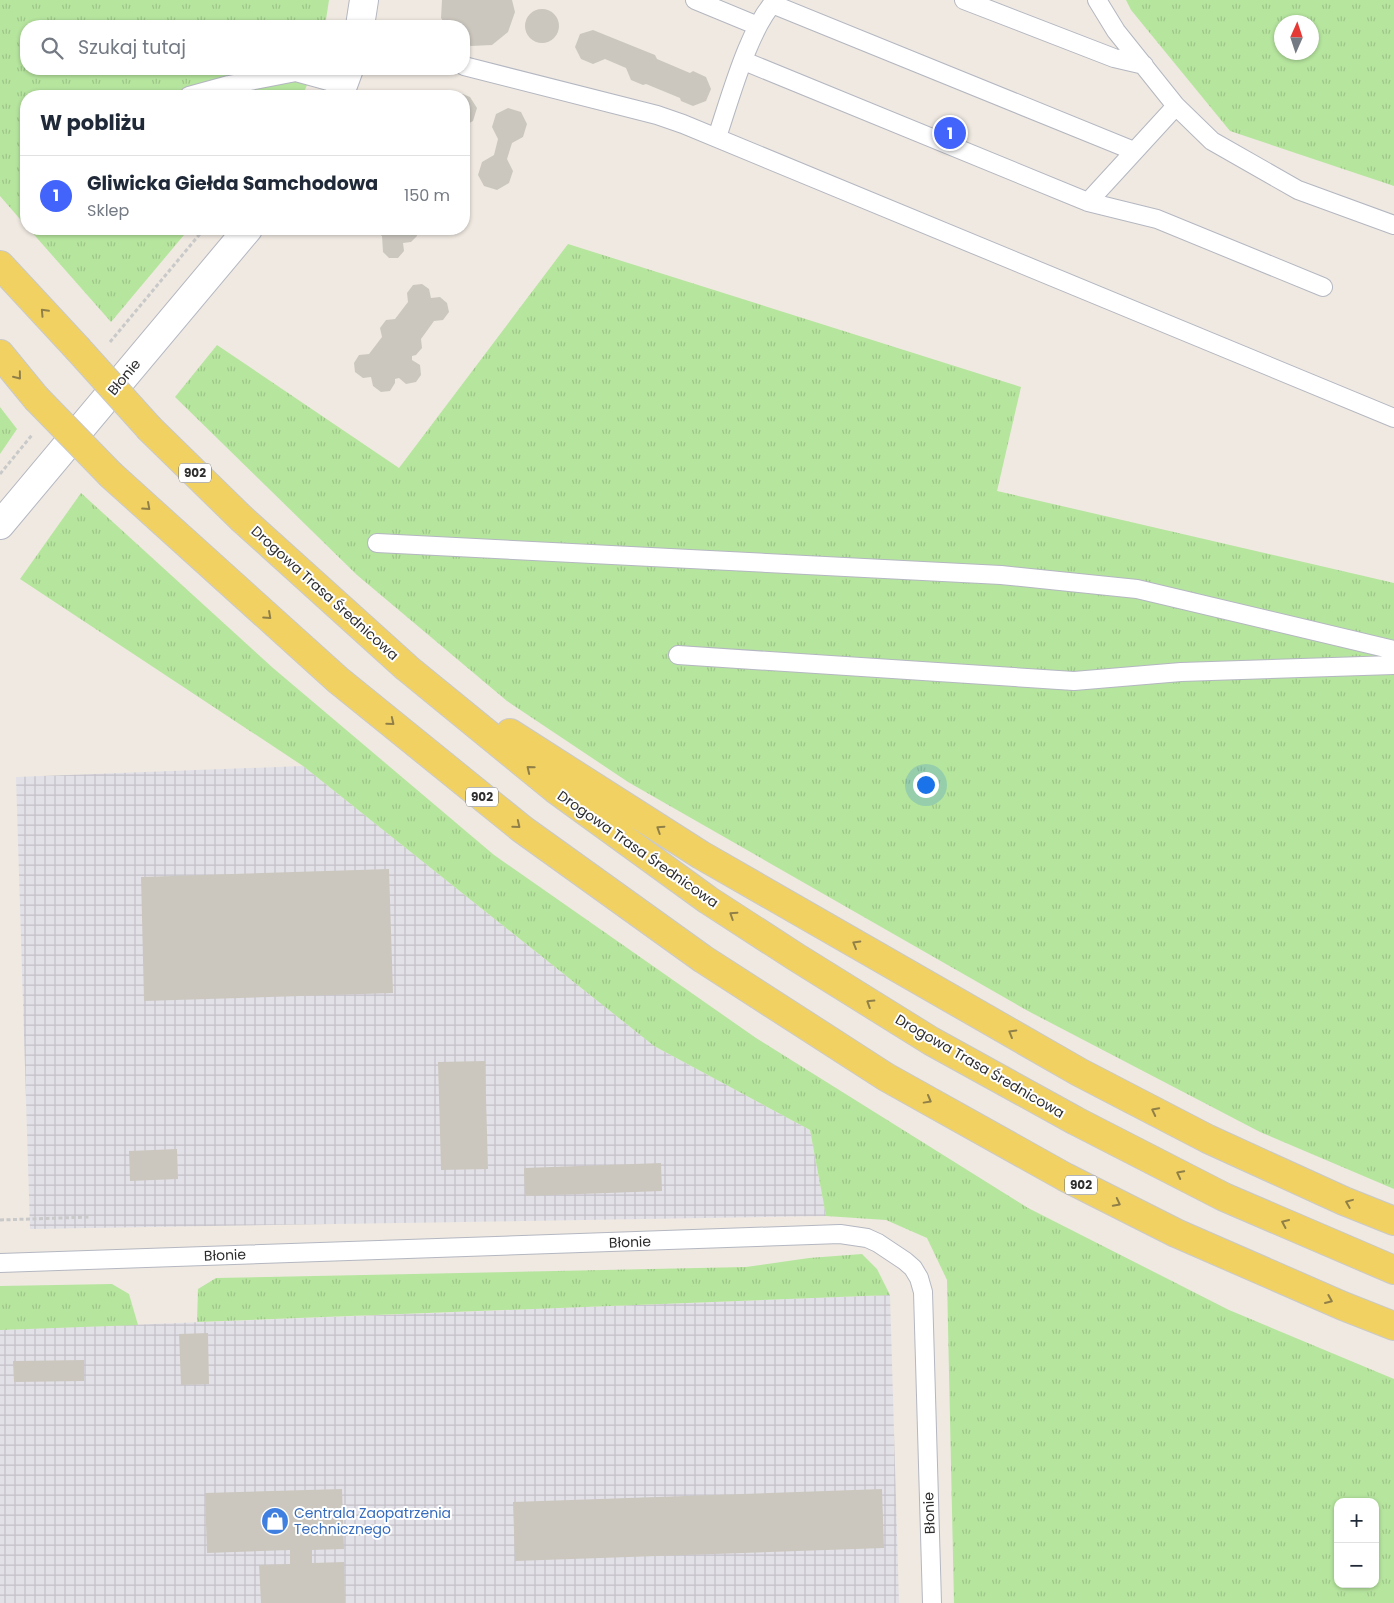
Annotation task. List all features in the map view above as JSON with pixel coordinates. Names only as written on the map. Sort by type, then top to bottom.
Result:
[{"type":"main road","name":"Drogowa Trasa Średnicowa","points":[[0,265],[150,429],[241,518],[407,668],[555,789],[692,888],[796,957],[931,1041],[1076,1121],[1224,1196],[1394,1270]]},
{"type":"main road","name":"902","points":[[0,354],[36,398],[111,475],[338,680],[522,829],[704,959],[886,1077],[1065,1177],[1176,1233],[1394,1326]]},
{"type":"main road","points":[[407,668],[701,855],[1079,1072],[1208,1139],[1344,1201],[1394,1221]]},
{"type":"street","points":[[361,20],[364,0]]},
{"type":"street","name":"Błonie","points":[[0,525],[243,235]]},
{"type":"lane","points":[[695,0],[758,26]]},
{"type":"lane","points":[[964,0],[1114,58],[1144,65]]},
{"type":"lane","points":[[1097,0],[1116,31],[1176,106],[1212,141],[1298,190],[1394,224]]},
{"type":"lane","points":[[717,137],[758,26],[774,2],[1134,151]]},
{"type":"lane","points":[[744,61],[1088,202],[1157,219],[1323,287]]},
{"type":"lane","points":[[470,68],[657,115],[717,137],[1394,418]]},
{"type":"lane","points":[[211,90],[281,75]]},
{"type":"lane","points":[[308,75],[344,84]]},
{"type":"lane","points":[[1088,202],[1176,106]]},
{"type":"lane","points":[[377,543],[1001,576],[1137,588],[1394,650]]},
{"type":"lane","points":[[678,655],[1074,682],[1182,672],[1394,665]]},
{"type":"lane","name":"Błonie","points":[[0,1263],[830,1235],[853,1235],[867,1238],[878,1243],[913,1268],[919,1278],[923,1292],[932,1603]]},
{"type":"path","points":[[0,1220],[90,1216]]},
{"type":"shaded area","points":[[303,766],[654,1046],[810,1130],[826,1216],[30,1229],[16,777]]},
{"type":"shaded area","points":[[890,1295],[899,1603],[0,1603],[0,1330]]},
{"type":"green space","points":[[0,0],[329,0],[326,20],[20,20],[20,75],[311,75],[305,90],[20,90],[20,219],[0,196]]},
{"type":"green space","points":[[1126,0],[1394,0],[1394,186],[1230,131],[1131,10]]},
{"type":"green space","points":[[34,235],[184,235],[111,322]]},
{"type":"green space","points":[[568,244],[1021,387],[997,491],[1394,583],[1394,1189],[1260,1132],[1028,1011],[628,782],[507,701],[357,575],[175,397],[217,345],[399,468]]},
{"type":"green space","points":[[0,407],[17,429],[0,454]]},
{"type":"green space","points":[[81,493],[273,668],[494,855],[756,1038],[1028,1208],[1229,1310],[1394,1379],[1394,1603],[954,1603],[947,1280],[927,1238],[886,1220],[826,1216],[810,1130],[654,1046],[303,766],[20,579]]},
{"type":"green space","points":[[862,1254],[877,1269],[890,1295],[197,1322],[198,1289],[216,1278],[746,1267],[809,1258]]},
{"type":"green space","points":[[112,1284],[129,1294],[138,1325],[0,1330],[0,1286]]},
{"type":"building","points":[[442,0],[512,0],[515,12],[508,32],[492,45],[470,46],[470,20],[442,20]]},
{"type":"building","points":[[542,9],[554,14],[559,26],[554,38],[542,43],[530,38],[525,26],[530,14]]},
{"type":"building","points":[[593,30],[655,55],[657,59],[690,73],[693,71],[706,77],[711,89],[706,101],[693,106],[681,101],[680,98],[631,80],[626,68],[605,59],[593,64],[581,59],[575,47],[580,34]]},
{"type":"building","points":[[470,97],[477,108],[473,121],[470,123]]},
{"type":"building","points":[[508,108],[521,112],[527,124],[523,137],[512,143],[507,159],[513,171],[509,183],[497,190],[484,186],[478,175],[482,162],[494,155],[498,139],[492,127],[496,114]]},
{"type":"building","points":[[381,235],[417,236],[411,242],[403,243],[404,251],[398,258],[389,258],[383,252]]},
{"type":"building","points":[[422,284],[429,289],[431,298],[440,297],[447,303],[449,312],[443,320],[434,321],[421,339],[422,348],[416,355],[412,356],[412,360],[420,365],[421,375],[416,382],[406,384],[399,378],[395,379],[395,383],[390,391],[381,392],[373,386],[371,377],[363,378],[355,372],[354,363],[359,355],[369,354],[382,337],[380,328],[386,320],[395,319],[408,302],[407,293],[413,285]]},
{"type":"building","points":[[389,869],[393,993],[144,1001],[141,877]]},
{"type":"building","points":[[485,1061],[488,1169],[441,1170],[438,1062]]},
{"type":"building","points":[[177,1149],[178,1179],[130,1181],[129,1151]]},
{"type":"building","points":[[661,1163],[662,1191],[525,1196],[524,1168]]},
{"type":"building","points":[[208,1333],[209,1384],[181,1385],[179,1334]]},
{"type":"building","points":[[84,1360],[84,1381],[14,1382],[13,1361]]},
{"type":"building","name":"Centrala Zaopatrzenia Technicznego","points":[[342,1489],[344,1549],[312,1550],[312,1563],[344,1562],[345,1603],[261,1603],[259,1565],[290,1564],[290,1550],[207,1553],[205,1493]]},
{"type":"building","points":[[882,1489],[884,1548],[515,1561],[513,1502]]},
{"type":"place","name":"Gliwicka Giełda Samchodowa","points":[[950,133]]},
{"type":"place","name":"Centrala Zaopatrzenia Technicznego","points":[[275,1521]]}]
